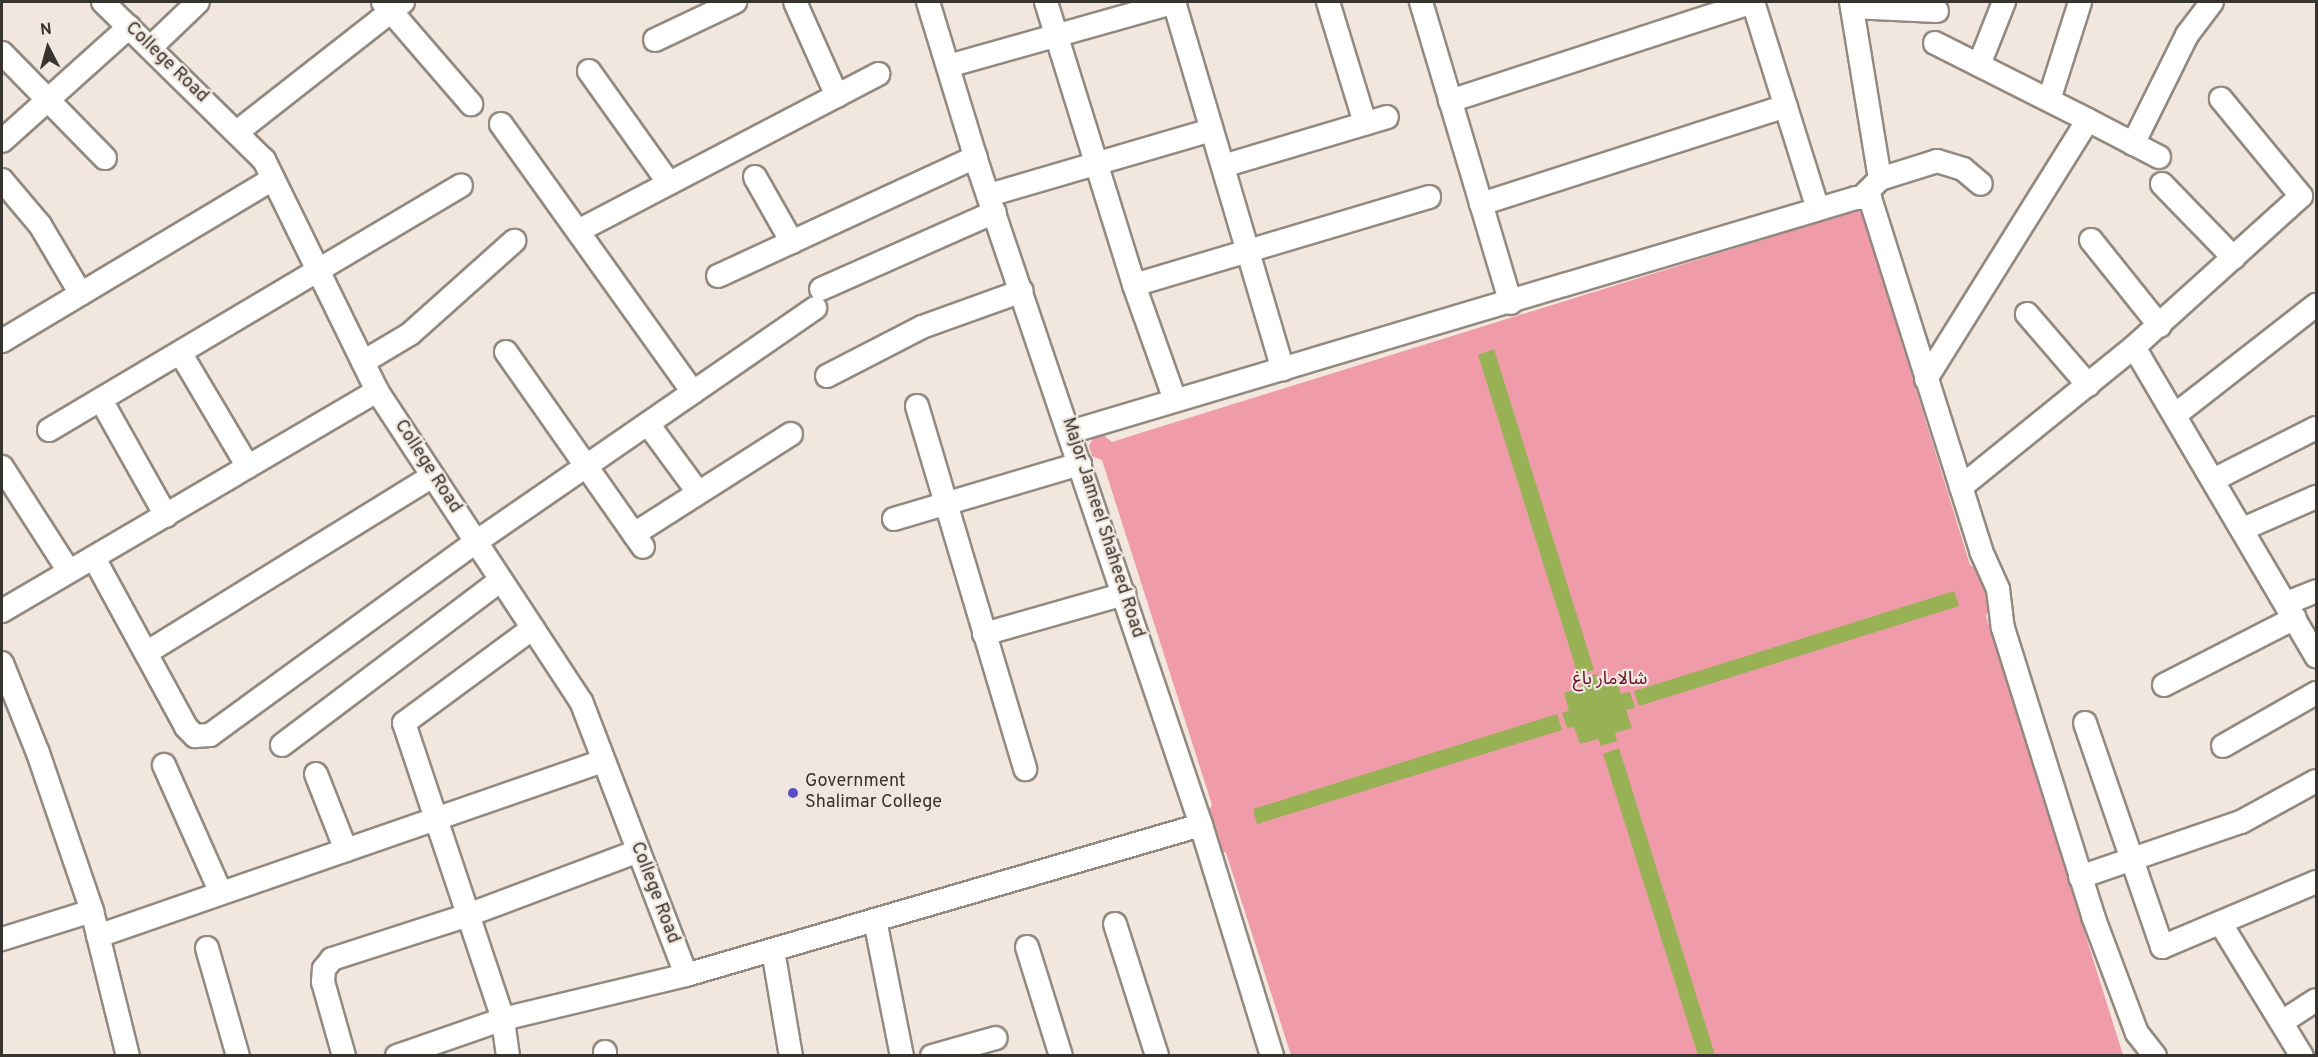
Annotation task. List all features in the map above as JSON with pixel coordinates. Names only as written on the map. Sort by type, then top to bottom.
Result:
[{"type":"street","name":"College Road","points":[[103,2],[264,160],[377,391],[581,701],[686,975]]},
{"type":"street","points":[[150,48],[198,2]]},
{"type":"street","points":[[655,40],[735,2]]},
{"type":"street","points":[[795,2],[837,96]]},
{"type":"street","name":"Major Jameel Shaheed Road","points":[[928,2],[976,157],[1201,825],[1272,1056]]},
{"type":"street","points":[[1046,2],[1134,285],[1174,400]]},
{"type":"street","points":[[948,66],[1174,2],[1283,369]]},
{"type":"street","points":[[1328,2],[1365,123]]},
{"type":"street","points":[[1421,2],[1511,303]]},
{"type":"street","points":[[1450,101],[1753,2],[1818,209]]},
{"type":"street","points":[[1979,65],[2004,2]]},
{"type":"street","points":[[2049,100],[2080,2]]},
{"type":"street","points":[[2133,144],[2187,35],[2212,2]]},
{"type":"street","points":[[1880,180],[1852,4],[1937,11]]},
{"type":"street","points":[[237,132],[392,5],[471,104]]},
{"type":"street","points":[[2,141],[129,27]]},
{"type":"street","points":[[1935,43],[2159,157]]},
{"type":"street","points":[[2,53],[105,159]]},
{"type":"street","points":[[589,71],[669,183]]},
{"type":"street","points":[[578,231],[878,74]]},
{"type":"street","points":[[1961,487],[2160,326],[2301,196],[2221,99]]},
{"type":"street","points":[[1481,204],[1786,106]]},
{"type":"street","points":[[1222,166],[1387,117]]},
{"type":"street","points":[[1926,379],[2088,120]]},
{"type":"street","points":[[501,124],[693,393]]},
{"type":"street","points":[[94,558],[186,727],[195,736],[210,735],[476,542],[693,393],[818,299],[992,204],[1096,164],[1212,130]]},
{"type":"street","points":[[718,276],[976,157]]},
{"type":"street","points":[[1070,432],[1511,303],[1863,196],[1880,180],[1937,161],[1963,169],[1981,184]]},
{"type":"street","points":[[755,177],[792,242]]},
{"type":"street","points":[[2,180],[40,225],[81,294]]},
{"type":"street","points":[[3,337],[81,294],[273,180]]},
{"type":"street","points":[[2162,184],[2234,258]]},
{"type":"street","points":[[49,430],[181,354],[461,185]]},
{"type":"street","points":[[1863,196],[1874,203],[1926,379],[1981,551],[1998,589],[2003,628],[2080,877],[2137,1033],[2155,1056]]},
{"type":"street","points":[[1134,285],[1429,198]]},
{"type":"street","points":[[363,362],[411,334],[514,240]]},
{"type":"street","points":[[2091,240],[2160,326]]},
{"type":"street","points":[[827,376],[922,327],[1022,291]]},
{"type":"street","points":[[2175,415],[2316,306]]},
{"type":"street","points":[[2026,314],[2088,385]]},
{"type":"street","points":[[2134,347],[2316,656]]},
{"type":"street","points":[[506,352],[638,540],[698,492],[791,434]]},
{"type":"street","points":[[181,354],[248,467]]},
{"type":"street","points":[[2,611],[68,570],[94,558],[377,391]]},
{"type":"street","points":[[101,400],[166,516]]},
{"type":"street","points":[[917,406],[1025,769]]},
{"type":"street","points":[[648,424],[698,492]]},
{"type":"street","points":[[2213,480],[2316,428]]},
{"type":"street","points":[[894,519],[1080,464]]},
{"type":"street","points":[[2,467],[68,570]]},
{"type":"street","points":[[146,653],[433,476]]},
{"type":"street","points":[[2243,529],[2316,497]]},
{"type":"street","points":[[282,745],[501,580]]},
{"type":"street","points":[[2164,685],[2291,611],[2316,591]]},
{"type":"street","points":[[984,634],[1124,594]]},
{"type":"street","points":[[508,1056],[502,1019],[404,723],[533,628]]},
{"type":"street","points":[[2,663],[38,753],[92,911],[128,1056]]},
{"type":"street","points":[[2223,746],[2316,693]]},
{"type":"street","points":[[2085,723],[2162,947],[2316,882]]},
{"type":"street","points":[[98,936],[603,760]]},
{"type":"street","points":[[164,765],[221,893]]},
{"type":"street","points":[[316,774],[346,850]]},
{"type":"street","points":[[2080,877],[2133,862],[2241,822],[2316,781]]},
{"type":"street","points":[[397,1056],[502,1019],[686,975],[1201,825]]},
{"type":"street","points":[[344,1056],[323,982],[324,969],[332,959],[468,915],[638,851]]},
{"type":"street","points":[[2,939],[92,911]]},
{"type":"street","points":[[875,920],[902,1056]]},
{"type":"street","points":[[1115,924],[1157,1056]]},
{"type":"street","points":[[2221,924],[2302,1056]]},
{"type":"street","points":[[1027,947],[1061,1056]]},
{"type":"street","points":[[207,948],[238,1056]]},
{"type":"street","points":[[772,950],[792,1056]]},
{"type":"street","points":[[2282,1022],[2316,1000]]},
{"type":"street","points":[[932,1056],[996,1038]]},
{"type":"green space","name":"شالامار باغ","points":[[1861,199],[1868,221],[1865,223],[1970,565],[1988,575],[1994,597],[1986,616],[2123,1055],[1291,1055],[1226,853],[1211,846],[1203,820],[1212,805],[1102,460],[1092,456],[1089,446],[1093,438],[1103,435],[1112,442],[1848,213]]},
{"type":"shaded area","points":[[1494,349],[1594,670],[1578,675],[1478,355]]},
{"type":"shaded area","points":[[1954,591],[1959,606],[1639,706],[1634,691]]},
{"type":"shaded area","points":[[1596,674],[1598,682],[1616,677],[1621,694],[1630,692],[1635,708],[1626,710],[1632,728],[1615,733],[1617,741],[1601,746],[1598,739],[1580,744],[1574,727],[1567,728],[1562,713],[1569,711],[1564,693],[1582,687],[1580,679]]},
{"type":"shaded area","points":[[1557,714],[1562,730],[1257,824],[1253,809]]},
{"type":"shaded area","points":[[1619,748],[1715,1055],[1698,1055],[1603,754]]},
{"type":"place","name":"Government Shalimar College","points":[[793,793]]}]
